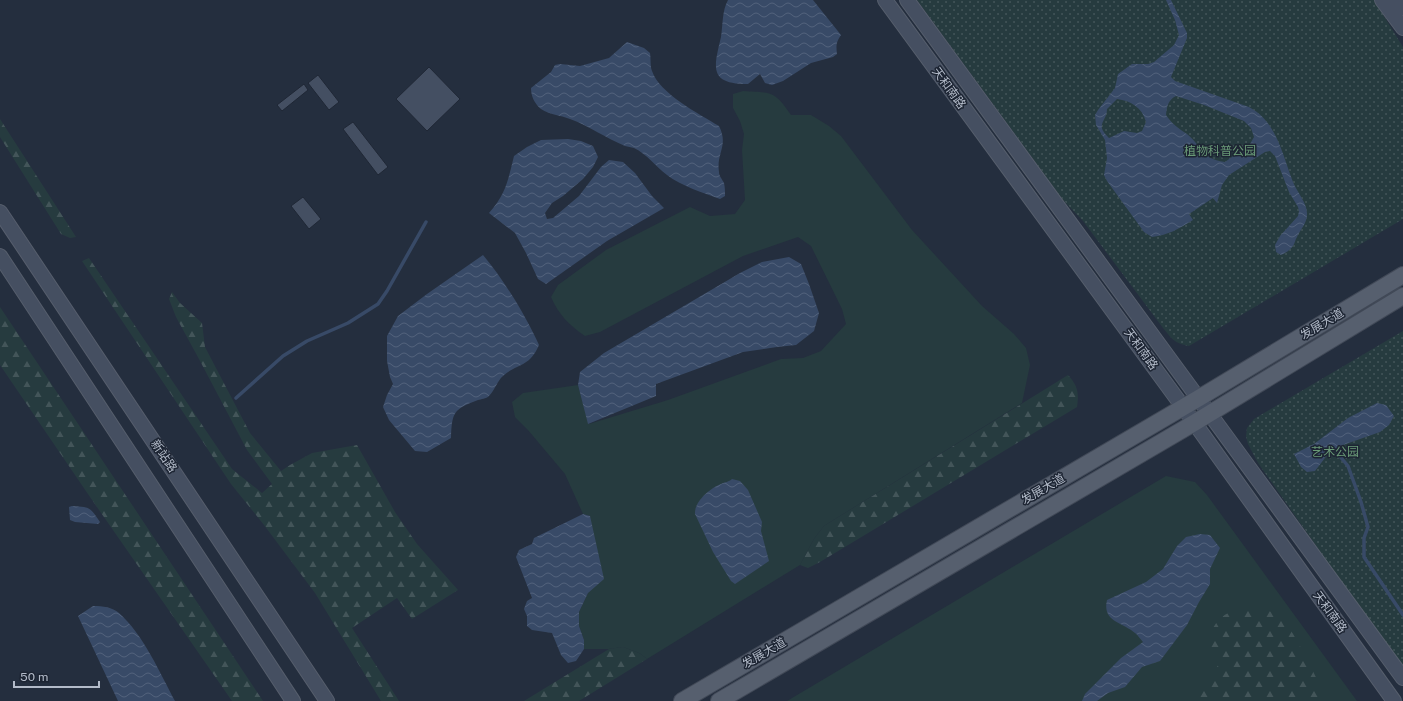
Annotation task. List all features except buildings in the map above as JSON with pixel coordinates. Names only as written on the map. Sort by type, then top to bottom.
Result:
[{"type":"main road","name":"发展大道","points":[[682,701],[1199,398],[1403,275]]},
{"type":"main road","name":"发展大道","points":[[719,701],[1194,423],[1403,296]]},
{"type":"street","name":"天和南路","points":[[884,0],[1183,407],[1394,701]]},
{"type":"street","name":"天和南路","points":[[907,0],[1403,678]]},
{"type":"street","points":[[1382,0],[1403,28]]},
{"type":"street","points":[[1397,0],[1403,8]]},
{"type":"street","name":"新站路","points":[[0,212],[327,701]]},
{"type":"street","points":[[0,256],[293,701]]},
{"type":"green space","name":"植物科普公园","points":[[917,0],[1374,0],[1403,47],[1403,219],[1189,346],[1180,343],[1174,340],[1166,332],[1083,221],[1063,200]]},
{"type":"green space","points":[[743,91],[772,94],[780,101],[791,115],[811,115],[829,126],[841,136],[912,230],[982,306],[1014,334],[1026,348],[1030,365],[1022,403],[824,526],[814,539],[800,565],[647,659],[639,653],[623,647],[609,649],[584,649],[584,640],[579,626],[579,612],[588,593],[590,516],[583,514],[565,474],[528,430],[515,417],[512,402],[523,393],[578,385],[589,424],[668,400],[781,359],[803,358],[821,351],[846,324],[842,309],[811,246],[798,237],[743,256],[600,332],[585,336],[565,319],[557,309],[551,297],[558,285],[606,250],[690,207],[710,216],[735,214],[745,200],[742,150],[744,134],[740,121],[733,108],[733,94]]},
{"type":"green space","points":[[0,119],[76,237],[70,238],[61,234],[0,137]]},
{"type":"green space","points":[[89,258],[232,469],[262,493],[272,484],[247,450],[176,317],[169,299],[172,292],[180,303],[202,323],[205,347],[250,433],[281,471],[312,453],[357,445],[395,512],[417,544],[458,590],[412,619],[397,598],[352,628],[399,701],[381,701],[315,593],[231,484],[82,261]]},
{"type":"green space","points":[[0,307],[263,701],[232,701],[0,365]]},
{"type":"green space","name":"艺术公园","points":[[1403,331],[1403,672],[1342,587],[1324,557],[1258,463],[1248,444],[1246,436],[1247,428],[1254,419]]},
{"type":"green space","points":[[1068,375],[1077,390],[1077,407],[820,562],[808,568],[800,565],[814,539],[824,526]]},
{"type":"green space","points":[[1166,476],[1195,482],[1207,495],[1357,701],[787,701]]},
{"type":"green space","points":[[1243,608],[1260,609],[1272,612],[1282,619],[1297,640],[1328,701],[1193,701],[1223,658],[1215,651],[1206,648],[1214,627],[1222,617],[1228,613]]},
{"type":"green space","points":[[623,647],[639,653],[647,659],[579,701],[524,701],[609,649]]},
{"type":"water","points":[[728,0],[813,0],[841,35],[837,44],[837,54],[833,57],[811,63],[783,81],[772,85],[765,83],[760,74],[748,84],[726,81],[720,77],[717,72],[716,65],[724,13]]},
{"type":"water","points":[[1166,0],[1171,0],[1187,33],[1187,38],[1171,77],[1175,81],[1249,107],[1266,121],[1282,150],[1293,182],[1306,207],[1307,215],[1306,221],[1296,238],[1294,245],[1281,255],[1276,252],[1275,245],[1280,236],[1298,216],[1299,211],[1289,192],[1275,156],[1270,151],[1265,152],[1229,175],[1222,185],[1217,203],[1213,198],[1189,214],[1193,220],[1178,229],[1152,237],[1144,232],[1104,175],[1107,158],[1105,140],[1096,125],[1095,115],[1115,88],[1118,74],[1132,64],[1148,64],[1154,62],[1174,45],[1179,35],[1175,20]],"holes":[[[1176,96],[1204,105],[1244,121],[1251,128],[1254,137],[1250,144],[1225,162],[1210,158],[1166,115],[1168,104],[1171,99]],[[1117,99],[1131,103],[1142,112],[1146,122],[1142,131],[1137,133],[1124,131],[1109,138],[1105,133],[1102,129],[1102,123],[1107,109]]]},
{"type":"water","points":[[627,42],[644,48],[650,53],[651,69],[656,79],[671,95],[719,126],[722,133],[723,144],[719,160],[719,172],[724,183],[725,196],[720,199],[679,183],[634,148],[618,143],[577,122],[544,111],[535,102],[532,97],[531,88],[551,72],[555,65],[580,66],[609,58]]},
{"type":"water","points":[[568,139],[581,141],[593,146],[598,157],[593,167],[583,179],[552,203],[545,213],[547,219],[553,218],[579,196],[601,167],[609,160],[623,162],[635,173],[652,196],[664,208],[607,241],[546,284],[538,279],[515,233],[489,213],[503,193],[514,156],[541,140]]},
{"type":"water","points":[[483,255],[514,298],[539,345],[531,358],[501,378],[488,397],[470,403],[459,409],[453,417],[451,438],[427,452],[415,451],[389,420],[383,407],[393,384],[387,361],[387,336],[398,316]]},
{"type":"water","points":[[789,257],[801,264],[819,313],[814,331],[796,345],[743,352],[656,384],[656,396],[588,424],[578,385],[580,372],[604,353],[740,273],[762,262]]},
{"type":"water","points":[[1377,403],[1386,405],[1394,416],[1389,425],[1380,432],[1343,445],[1328,454],[1315,471],[1307,472],[1301,467],[1294,454],[1314,444],[1348,418]]},
{"type":"water","points":[[732,479],[740,481],[748,490],[762,522],[761,531],[769,561],[735,584],[731,581],[713,552],[695,514],[697,505],[708,492]]},
{"type":"water","points":[[72,506],[89,509],[94,513],[100,522],[98,524],[75,522],[70,520],[69,507]]},
{"type":"water","points":[[583,514],[590,516],[604,579],[588,593],[579,612],[579,626],[584,640],[584,649],[576,661],[568,663],[561,655],[552,633],[532,630],[527,626],[527,616],[524,609],[527,601],[532,598],[516,557],[519,550],[532,544],[534,538]]},
{"type":"water","points":[[1200,534],[1210,535],[1220,548],[1210,569],[1210,584],[1187,625],[1160,661],[1142,667],[1125,687],[1108,693],[1097,701],[1082,701],[1085,694],[1121,658],[1143,642],[1130,629],[1114,621],[1110,617],[1107,613],[1107,600],[1146,582],[1163,569],[1177,546],[1186,537]]},
{"type":"water","points":[[93,606],[113,609],[128,622],[150,654],[175,701],[118,701],[78,616]]},
{"type":"waterway","points":[[236,398],[283,356],[307,341],[348,323],[378,304],[426,222]]},
{"type":"waterway","points":[[1338,454],[1348,466],[1368,527],[1364,538],[1364,557],[1403,615]]}]
